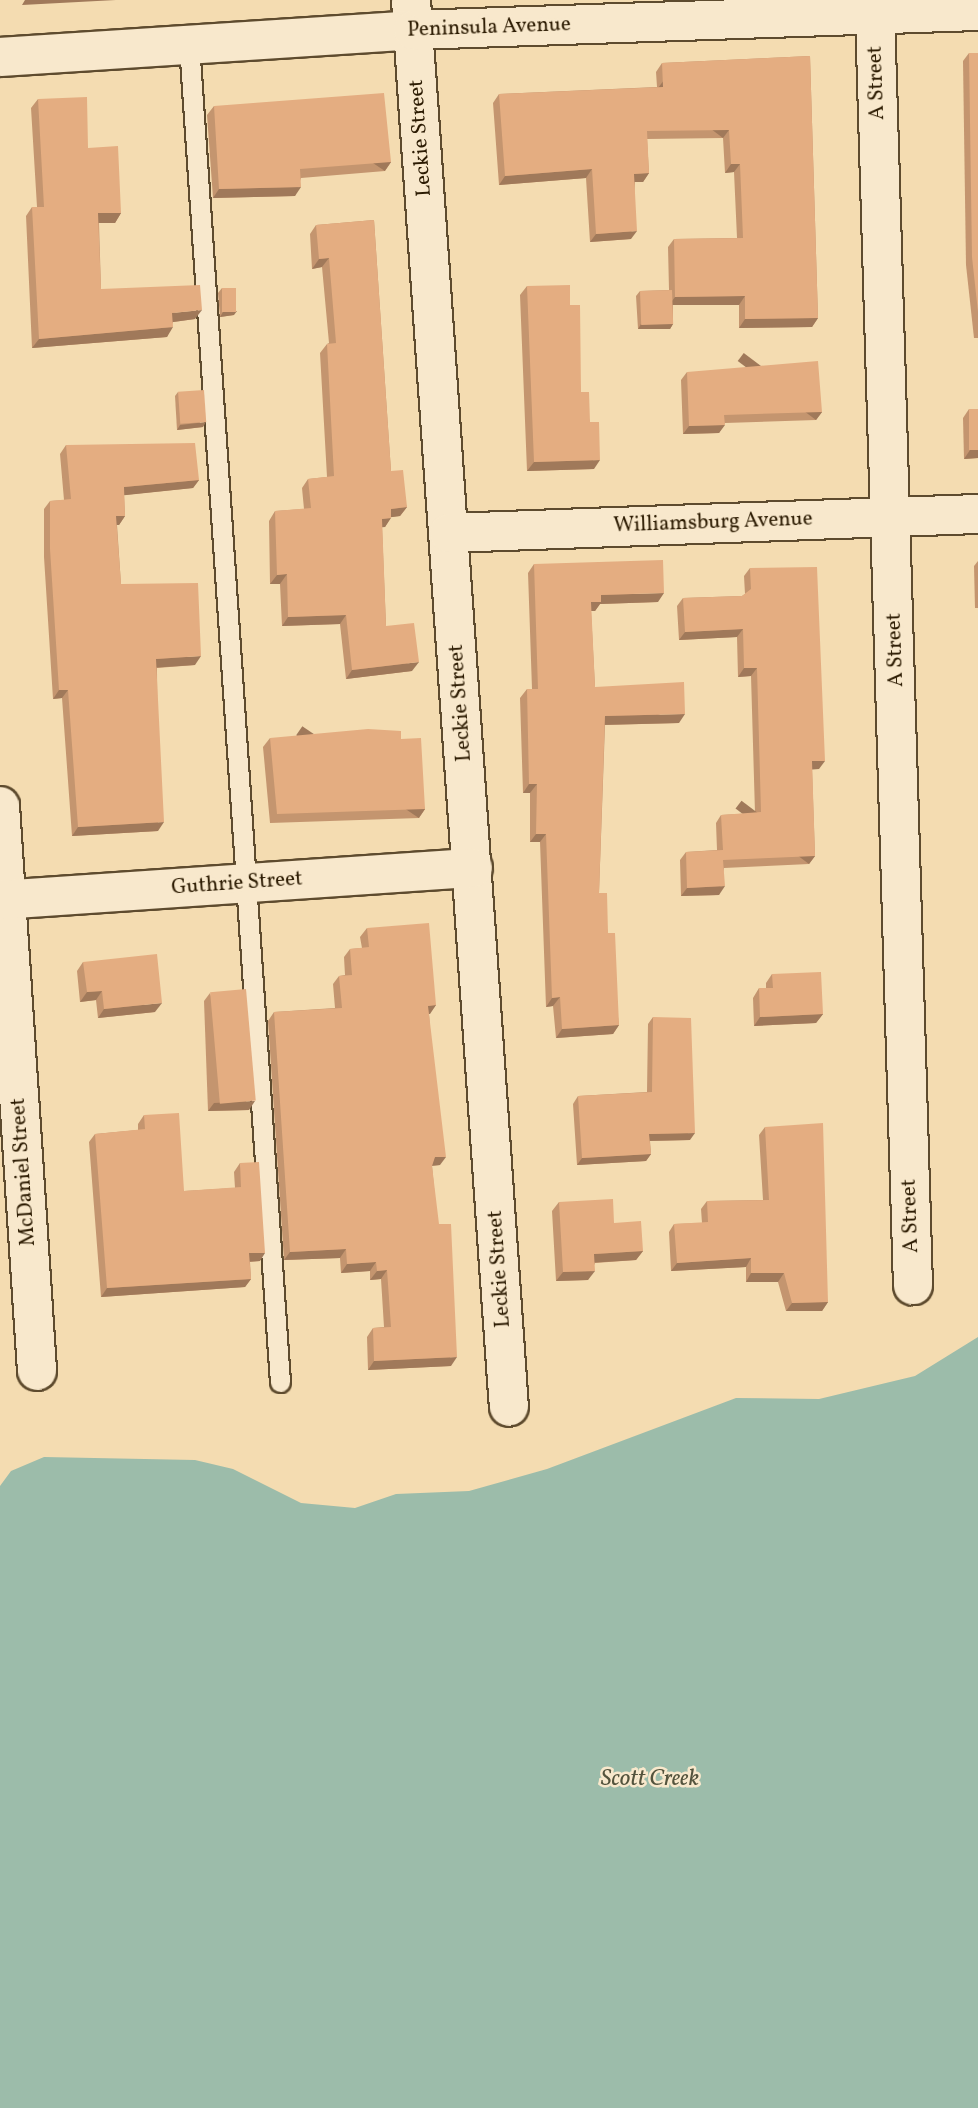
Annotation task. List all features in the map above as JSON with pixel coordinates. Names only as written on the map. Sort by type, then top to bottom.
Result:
[{"type":"street","name":"Peninsula Avenue","points":[[0,57],[189,44],[412,15],[875,14],[978,11]]},
{"type":"street","name":"A Street","points":[[875,14],[913,1285]]},
{"type":"street","name":"Leckie Street","points":[[412,15],[509,1407]]},
{"type":"street","name":"Williamsburg Avenue","points":[[449,533],[978,514]]},
{"type":"street","name":"McDaniel Street","points":[[0,806],[3,900],[37,1371]]},
{"type":"street","name":"Guthrie Street","points":[[3,900],[473,869]]},
{"type":"lane","points":[[189,44],[280,1382]]},
{"type":"water","name":"Scott Creek","points":[[978,1337],[978,2108],[0,2108],[0,1486],[11,1471],[44,1457],[195,1460],[233,1469],[301,1503],[355,1508],[396,1494],[469,1491],[547,1469],[736,1398],[819,1399],[915,1376]]},
{"type":"building","points":[[969,53],[978,53],[978,312],[972,257]]},
{"type":"building","points":[[810,56],[818,318],[745,319],[745,296],[675,297],[674,239],[743,238],[740,164],[731,164],[729,130],[647,131],[649,173],[634,174],[637,231],[596,234],[592,169],[505,176],[499,94],[663,87],[662,63]]},
{"type":"building","points":[[384,93],[391,162],[300,169],[301,187],[219,189],[214,106]]},
{"type":"building","points":[[87,97],[88,148],[118,146],[121,213],[98,213],[101,289],[200,285],[202,310],[172,313],[173,327],[39,339],[32,207],[44,207],[38,99]]},
{"type":"building","points":[[374,220],[391,471],[403,470],[407,507],[391,509],[391,518],[382,519],[386,626],[414,623],[419,662],[352,670],[346,615],[288,617],[287,574],[277,575],[275,511],[311,508],[308,479],[334,476],[327,344],[336,343],[329,258],[319,259],[316,225]]},
{"type":"building","points":[[570,285],[570,305],[580,305],[581,392],[589,392],[590,422],[599,422],[600,460],[534,462],[527,286]]},
{"type":"building","points":[[222,288],[236,288],[236,312],[222,312]]},
{"type":"building","points":[[672,290],[673,324],[641,325],[640,291]]},
{"type":"building","points":[[818,361],[822,412],[724,415],[725,425],[689,426],[687,372]]},
{"type":"building","points":[[204,390],[206,422],[180,424],[178,392]]},
{"type":"building","points":[[969,409],[978,409],[978,450],[969,450]]},
{"type":"building","points":[[195,443],[199,480],[124,487],[125,516],[116,516],[121,584],[198,583],[201,656],[156,659],[164,822],[78,827],[68,690],[59,690],[50,549],[50,501],[71,499],[66,445]]},
{"type":"building","points":[[663,560],[664,593],[601,595],[601,602],[591,602],[595,687],[684,682],[685,714],[605,716],[599,893],[607,893],[608,933],[615,933],[619,1025],[562,1029],[560,997],[552,998],[546,834],[536,834],[537,784],[529,784],[527,689],[538,689],[534,564]]},
{"type":"building","points":[[817,567],[825,761],[812,761],[815,856],[723,860],[725,886],[687,888],[686,852],[723,850],[721,815],[761,812],[757,668],[744,668],[743,629],[685,632],[683,598],[742,596],[751,589],[750,568]]},
{"type":"building","points":[[368,729],[401,731],[401,739],[421,738],[425,809],[277,814],[270,738]]},
{"type":"building","points":[[429,923],[436,1005],[428,1006],[446,1157],[435,1157],[432,1166],[439,1224],[451,1224],[457,1357],[374,1361],[373,1328],[391,1327],[387,1270],[377,1271],[376,1262],[347,1264],[346,1249],[290,1252],[274,1012],[342,1008],[339,976],[352,975],[350,949],[369,947],[367,928]]},
{"type":"building","points":[[157,954],[162,1003],[104,1009],[102,991],[87,992],[83,962]]},
{"type":"building","points":[[821,972],[823,1014],[760,1017],[759,988],[773,988],[772,974]]},
{"type":"building","points":[[246,989],[256,1101],[220,1104],[210,992]]},
{"type":"building","points":[[653,1017],[691,1018],[695,1133],[649,1134],[651,1154],[582,1158],[578,1096],[652,1092]]},
{"type":"building","points":[[179,1113],[184,1191],[241,1187],[240,1163],[259,1162],[265,1253],[249,1253],[251,1279],[107,1288],[95,1134],[145,1129],[144,1115]]},
{"type":"building","points":[[823,1123],[828,1302],[792,1303],[784,1273],[751,1273],[751,1258],[677,1263],[674,1224],[708,1222],[707,1201],[769,1200],[765,1127]]},
{"type":"building","points":[[613,1199],[614,1223],[641,1221],[643,1251],[594,1254],[595,1271],[563,1272],[559,1202]]}]
